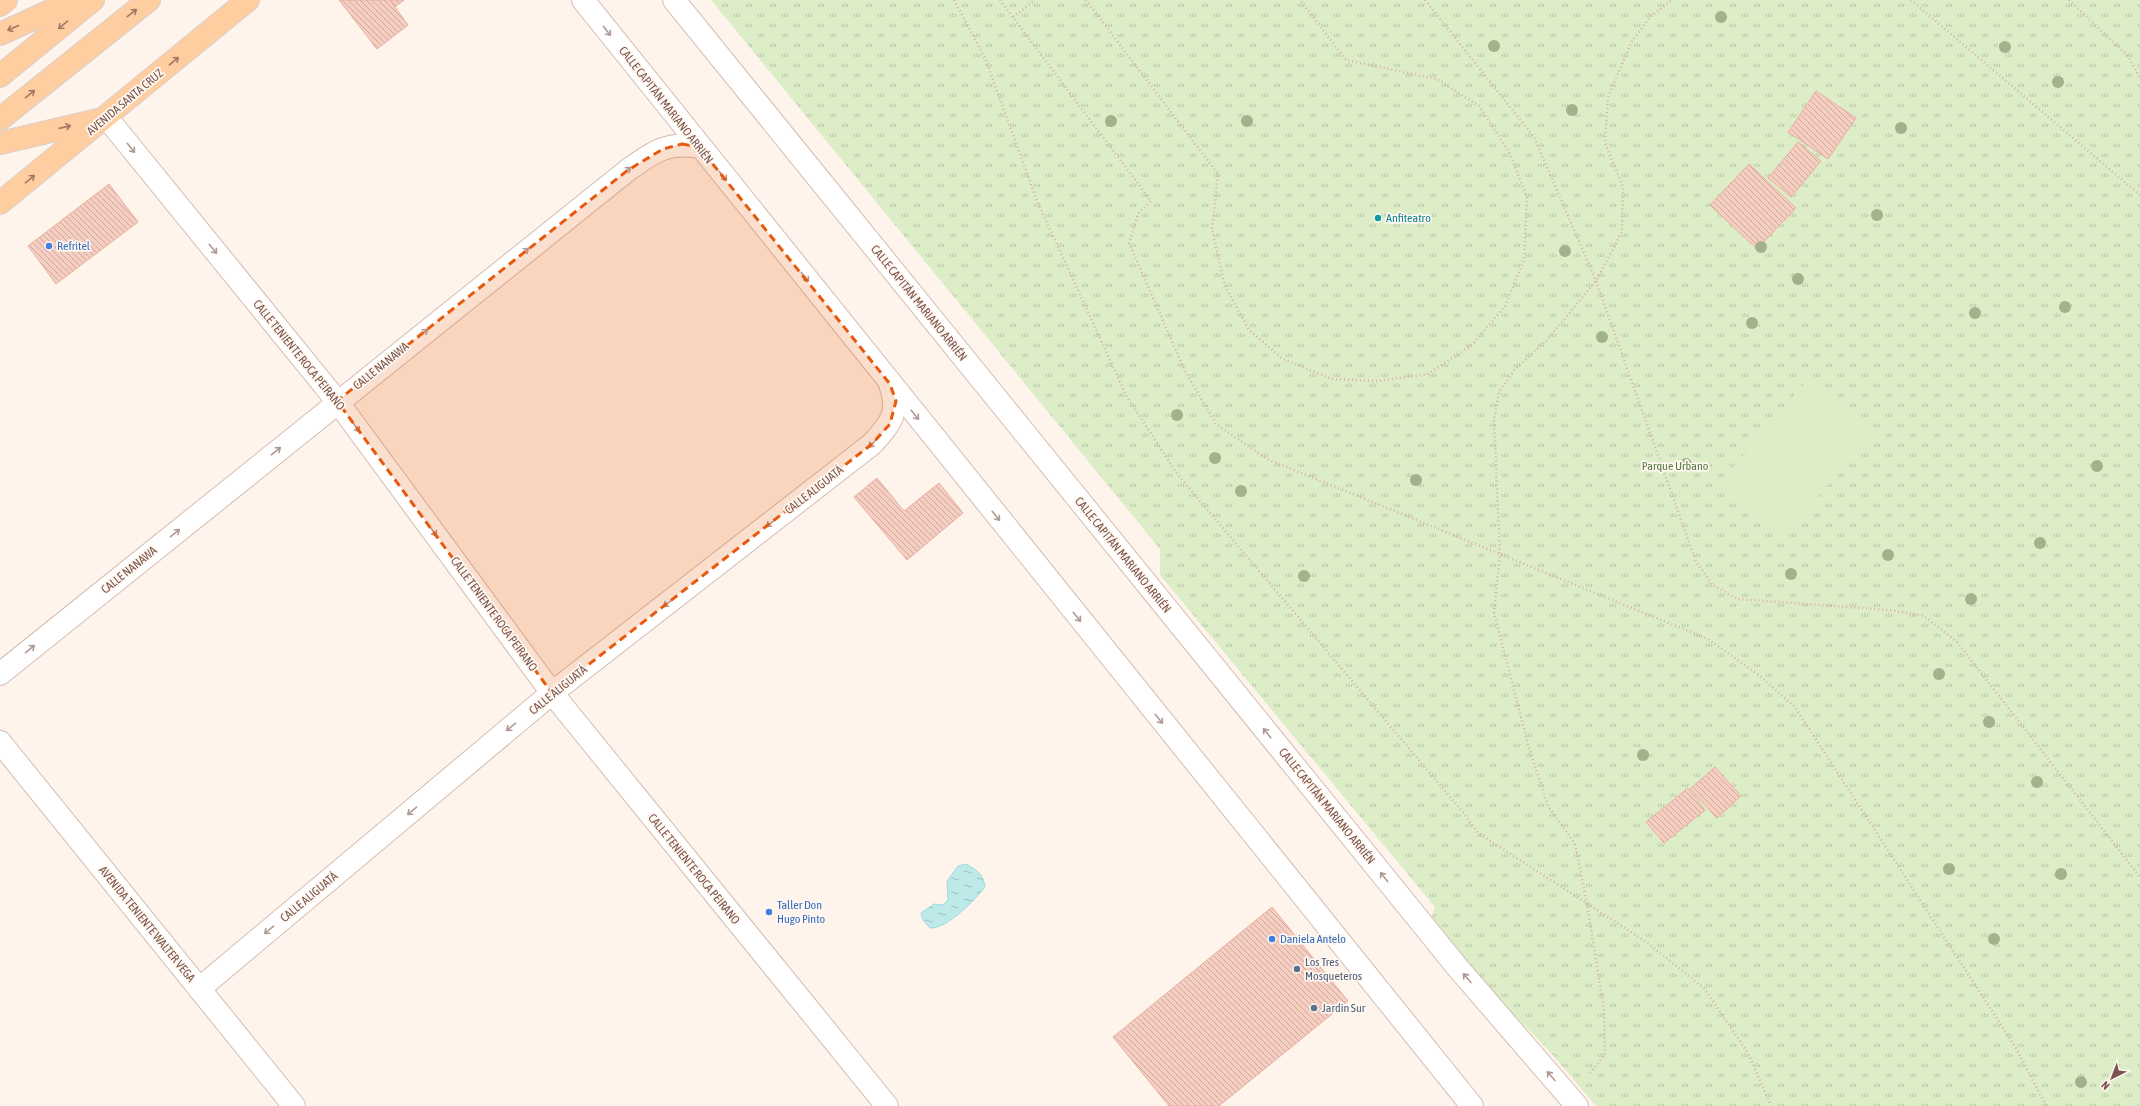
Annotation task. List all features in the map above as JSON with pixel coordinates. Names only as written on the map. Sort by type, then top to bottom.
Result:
[{"type":"main road","points":[[0,5],[6,0]]},
{"type":"main road","points":[[0,34],[74,0]]},
{"type":"main road","points":[[0,76],[93,0]]},
{"type":"main road","points":[[0,119],[149,0]]},
{"type":"main road","name":"AVENIDA SANTA CRUZ","points":[[0,203],[107,118],[248,0]]},
{"type":"main road","points":[[0,143],[107,118]]},
{"type":"street","name":"CALLE CAPITÁN MARIANO ARRIÉN","points":[[583,0],[890,384],[1472,1106]]},
{"type":"street","name":"CALLE CAPITÁN MARIANO ARRIÉN","points":[[674,0],[1458,968],[1577,1106]]},
{"type":"street","name":"CALLE TENIENTE ROCA PEIRANO","points":[[107,118],[338,401],[552,693],[887,1106]]},
{"type":"street","name":"CALLE NANAWA","points":[[0,674],[338,401],[646,157],[663,148],[682,144],[699,146]]},
{"type":"street","name":"CALLE ALIGUATÁ","points":[[199,989],[552,693],[872,444],[890,424],[896,401],[890,384]]},
{"type":"street","name":"AVENIDA TENIENTE WALTER VEGA","points":[[0,742],[294,1106]]},
{"type":"path","points":[[954,0],[985,58],[1037,201],[1127,397],[1178,475],[1462,811],[1478,833],[1645,941],[1704,988],[1748,1053],[1771,1106]]},
{"type":"path","points":[[1000,0],[1151,201],[1139,212],[1129,244],[1185,371],[1216,424],[1267,459],[1708,639],[1760,676],[1795,707],[2016,1048],[2046,1106]]},
{"type":"path","points":[[1013,17],[1035,0]]},
{"type":"path","points":[[1086,0],[1218,174],[1212,229],[1225,286],[1249,330],[1283,359],[1332,379],[1378,381],[1428,374],[1472,345],[1505,306],[1524,260],[1527,197],[1509,152],[1479,106],[1436,79],[1346,60],[1300,0]]},
{"type":"path","points":[[1425,0],[1534,137],[1596,281],[1696,562],[1713,585],[1736,599],[1890,610],[1924,616],[1957,642],[2140,877]]},
{"type":"path","points":[[1590,1073],[1605,1055],[1604,1010],[1587,904],[1575,844],[1548,806],[1529,748],[1494,613],[1500,555],[1494,420],[1499,392],[1515,369],[1547,340],[1596,281],[1622,232],[1622,187],[1605,143],[1608,97],[1632,41],[1650,17],[1672,0]]},
{"type":"path","points":[[1911,0],[2140,195]]},
{"type":"path","points":[[2069,0],[2128,56],[2140,78]]},
{"type":"highlighted area","points":[[682,144],[699,147],[890,384],[896,401],[890,424],[872,444],[552,693],[337,401],[628,170],[663,149]]},
{"type":"green space","name":"Parque Urbano","points":[[711,0],[2140,0],[2140,1106],[1596,1106],[1551,1053],[1429,927],[1435,907],[1160,575],[1160,549]]},
{"type":"green space","points":[[1810,377],[1873,431],[1784,536],[1721,482]]},
{"type":"water","points":[[966,864],[979,873],[983,879],[985,887],[968,906],[952,919],[937,927],[930,928],[923,920],[921,913],[934,904],[943,905],[948,900],[947,881],[958,866]]},
{"type":"building","points":[[339,0],[390,0],[408,25],[377,49]]},
{"type":"building","points":[[390,0],[404,0],[395,7]]},
{"type":"building","points":[[1816,91],[1856,118],[1828,159],[1788,132]]},
{"type":"building","points":[[1798,142],[1821,161],[1791,197],[1768,178]]},
{"type":"building","points":[[1749,164],[1796,208],[1757,249],[1710,205]]},
{"type":"building","points":[[109,184],[138,222],[56,284],[28,246]]},
{"type":"building","points":[[877,478],[904,511],[939,483],[963,513],[907,560],[854,497]]},
{"type":"building","points":[[1715,767],[1741,796],[1717,818],[1690,789]]},
{"type":"building","points":[[1688,788],[1705,810],[1664,843],[1646,822]]},
{"type":"building","points":[[1272,907],[1348,1001],[1219,1106],[1169,1106],[1113,1037]]},
{"type":"place","name":"Anfiteatro","points":[[1378,218]]},
{"type":"place","name":"Refritel","points":[[49,246]]},
{"type":"place","name":"Taller Don Hugo Pinto","points":[[769,912]]},
{"type":"place","name":"Daniela Antelo","points":[[1272,939]]},
{"type":"place","name":"Los Tres Mosqueteros","points":[[1297,969]]},
{"type":"place","name":"Jardin Sur","points":[[1314,1008]]}]
